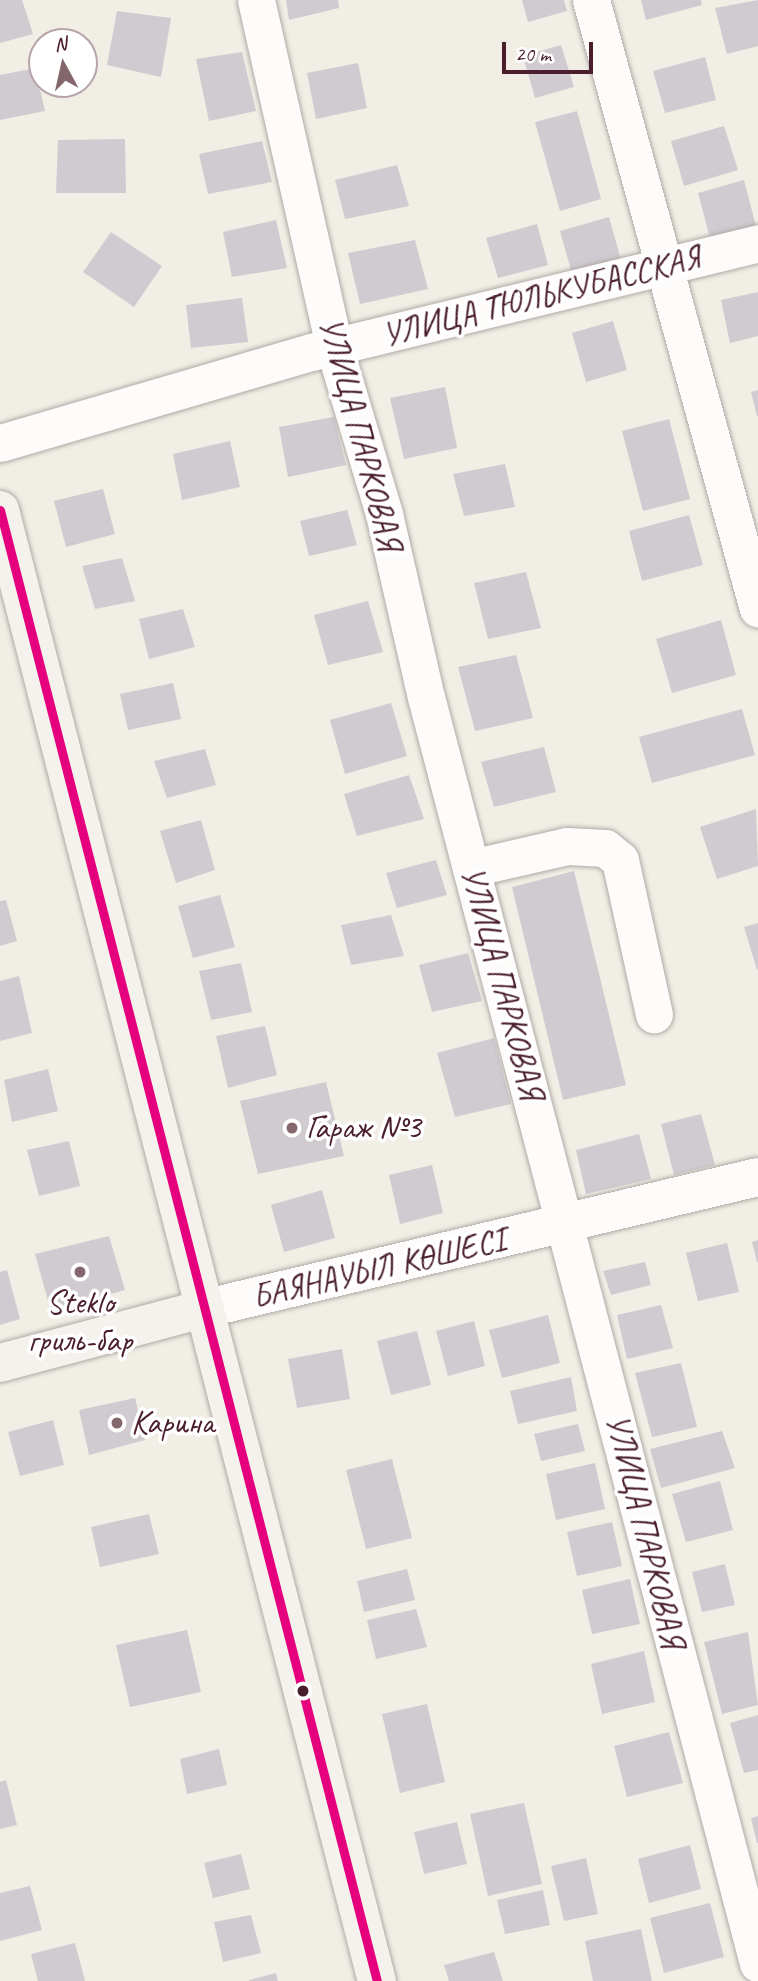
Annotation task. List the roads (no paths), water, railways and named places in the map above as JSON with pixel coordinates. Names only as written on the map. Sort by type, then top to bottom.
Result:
[{"type":"main road","points":[[0,510],[377,1981]]},
{"type":"main road","name":"БАЯНАУЫЛ КӨШЕСІ","points":[[0,1363],[203,1309]]},
{"type":"street","name":"УЛИЦА ПАРКОВАЯ","points":[[256,0],[334,347],[384,514],[471,868],[758,1963]]},
{"type":"street","points":[[591,0],[758,609]]},
{"type":"street","name":"УЛИЦА ТЮЛЬКУБАССКАЯ","points":[[0,443],[334,347],[758,243]]},
{"type":"street","points":[[471,868],[567,846],[605,848],[620,860],[654,1014]]},
{"type":"street","name":"БАЯНАУЫЛ КӨШЕСІ","points":[[203,1309],[567,1226],[758,1177]]},
{"type":"place","name":"Гараж №3","points":[[292,1128]]},
{"type":"place","name":"Steklo гриль-бар","points":[[80,1272]]},
{"type":"place","name":"Карина","points":[[117,1423]]}]
